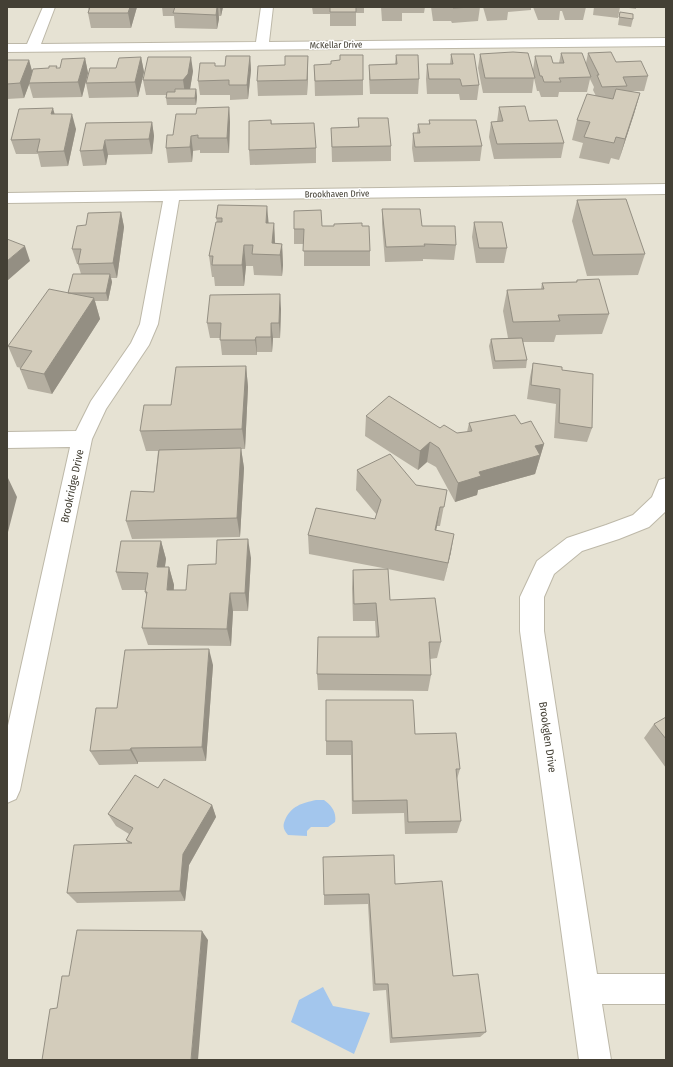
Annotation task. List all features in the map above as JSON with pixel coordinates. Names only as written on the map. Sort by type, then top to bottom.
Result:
[{"type":"street","points":[[32,48],[50,7]]},
{"type":"street","points":[[262,46],[267,7]]},
{"type":"street","name":"McKellar Drive","points":[[7,48],[666,42]]},
{"type":"street","name":"Brookhaven Drive","points":[[7,198],[666,189]]},
{"type":"street","name":"Brookridge Drive","points":[[7,790],[82,439],[98,406],[140,345],[149,324],[172,196]]},
{"type":"street","points":[[7,440],[82,439]]},
{"type":"street","name":"Brookglen Drive","points":[[595,1060],[532,631],[532,597],[545,568],[575,544],[641,522],[662,500],[666,486]]},
{"type":"street","points":[[584,989],[666,989]]},
{"type":"shaded area","points":[[7,7],[666,7],[666,1060],[7,1060]]},
{"type":"water","points":[[316,800],[324,800],[329,804],[335,815],[335,822],[328,827],[311,827],[307,831],[307,836],[288,835],[284,825],[290,811],[302,804]]},
{"type":"water","points":[[323,987],[333,1006],[370,1013],[354,1054],[291,1022],[299,1000]]},
{"type":"building","points":[[90,7],[130,7],[128,13],[88,13]]},
{"type":"building","points":[[175,7],[217,7],[216,15],[173,13]]},
{"type":"building","points":[[330,7],[356,7],[356,12],[330,12]]},
{"type":"building","points":[[453,7],[474,7],[453,8]]},
{"type":"building","points":[[620,12],[633,14],[633,19],[619,17]]},
{"type":"building","points":[[513,52],[528,53],[535,78],[485,78],[480,54]]},
{"type":"building","points":[[611,52],[616,62],[641,61],[648,76],[623,77],[627,86],[602,87],[597,75],[599,75],[588,53]]},
{"type":"building","points":[[561,53],[582,53],[591,77],[559,78],[561,82],[544,82],[542,76],[540,76],[535,56],[551,56],[553,63],[564,63]]},
{"type":"building","points":[[451,54],[474,54],[479,85],[462,86],[460,79],[429,79],[427,64],[453,64]]},
{"type":"building","points":[[340,55],[363,55],[363,80],[315,81],[314,65],[331,64],[331,61],[340,60]]},
{"type":"building","points":[[396,55],[418,55],[419,79],[370,80],[369,65],[397,64]]},
{"type":"building","points":[[226,56],[250,56],[247,85],[229,85],[229,80],[198,81],[200,63],[215,63],[215,66],[225,66]]},
{"type":"building","points":[[285,56],[308,56],[307,80],[257,81],[258,66],[285,65]]},
{"type":"building","points":[[141,57],[135,82],[86,83],[90,68],[116,68],[119,58]]},
{"type":"building","points":[[148,57],[191,57],[188,74],[183,80],[143,80]]},
{"type":"building","points":[[85,58],[78,82],[29,83],[33,69],[49,68],[49,66],[57,66],[56,68],[60,68],[62,59]]},
{"type":"building","points":[[7,60],[29,60],[20,83],[7,84]]},
{"type":"building","points":[[175,89],[196,89],[195,98],[166,98],[167,92],[175,92]]},
{"type":"building","points":[[616,89],[640,93],[625,139],[616,137],[614,143],[584,137],[590,122],[577,120],[587,94],[613,99]]},
{"type":"building","points":[[525,106],[529,121],[557,120],[564,143],[497,144],[491,122],[503,121],[499,107]]},
{"type":"building","points":[[229,107],[227,138],[198,138],[198,135],[191,136],[190,147],[166,148],[167,135],[173,135],[176,114],[196,114],[197,108]]},
{"type":"building","points":[[53,108],[51,114],[72,114],[64,151],[37,152],[40,139],[11,140],[19,109]]},
{"type":"building","points":[[358,118],[388,118],[391,146],[332,147],[331,128],[359,127]]},
{"type":"building","points":[[271,120],[271,124],[314,123],[316,148],[249,150],[249,121]]},
{"type":"building","points":[[429,120],[476,120],[482,146],[415,147],[413,133],[420,133],[418,124],[430,124]]},
{"type":"building","points":[[152,122],[149,139],[105,140],[103,150],[80,151],[86,123]]},
{"type":"building","points":[[626,199],[645,254],[593,255],[577,200]]},
{"type":"building","points":[[218,205],[267,206],[266,223],[274,223],[272,243],[282,244],[280,255],[252,254],[253,245],[244,245],[242,265],[212,265],[213,256],[209,256],[216,222],[222,222],[222,218],[216,218]]},
{"type":"building","points":[[382,209],[420,209],[422,226],[455,226],[456,245],[424,244],[425,246],[386,247]]},
{"type":"building","points":[[321,210],[322,226],[362,223],[362,226],[369,226],[370,251],[303,251],[304,229],[294,229],[294,211]]},
{"type":"building","points":[[121,212],[113,263],[78,264],[81,249],[72,249],[77,226],[86,225],[88,213]]},
{"type":"building","points":[[474,222],[502,222],[507,248],[479,248]]},
{"type":"building","points":[[7,239],[25,246],[7,261]]},
{"type":"building","points":[[73,274],[110,274],[106,293],[68,293]]},
{"type":"building","points":[[599,279],[609,314],[558,315],[560,321],[513,322],[507,290],[544,289],[542,283],[577,282],[577,280]]},
{"type":"building","points":[[49,289],[94,298],[44,374],[20,369],[32,351],[8,346]]},
{"type":"building","points":[[280,294],[279,323],[271,323],[271,337],[256,337],[255,340],[220,340],[221,323],[207,323],[210,295]]},
{"type":"building","points":[[522,338],[527,360],[495,361],[491,339]]},
{"type":"building","points":[[533,363],[562,367],[562,370],[593,374],[592,428],[559,423],[560,389],[531,385]]},
{"type":"building","points":[[246,366],[242,429],[140,431],[144,405],[171,405],[176,367]]},
{"type":"building","points":[[389,396],[440,428],[444,425],[457,433],[472,431],[469,423],[515,415],[521,424],[531,421],[544,444],[535,446],[540,455],[479,472],[481,476],[458,483],[439,448],[430,442],[420,451],[366,416]]},
{"type":"building","points":[[241,448],[237,518],[126,521],[131,491],[154,492],[159,450]]},
{"type":"building","points":[[390,454],[416,485],[447,490],[444,507],[440,507],[435,530],[454,534],[448,563],[308,535],[316,508],[375,519],[381,500],[357,470]]},
{"type":"building","points":[[248,539],[245,593],[230,593],[227,629],[142,628],[148,573],[116,572],[121,541],[161,541],[157,567],[169,567],[167,590],[186,590],[188,565],[216,564],[217,540]]},
{"type":"building","points":[[388,569],[390,600],[435,598],[441,642],[429,642],[431,675],[317,674],[318,637],[379,637],[376,603],[354,604],[353,570]]},
{"type":"building","points":[[209,649],[202,747],[131,748],[130,750],[90,751],[96,708],[117,708],[125,650]]},
{"type":"building","points":[[326,700],[413,700],[415,734],[456,733],[460,769],[456,769],[461,821],[408,822],[407,800],[353,801],[352,741],[326,741]]},
{"type":"building","points":[[666,717],[666,739],[654,724]]},
{"type":"building","points":[[135,775],[158,788],[164,779],[212,805],[183,854],[180,891],[67,893],[74,845],[132,843],[126,840],[133,828],[108,814]]},
{"type":"building","points":[[394,855],[395,884],[442,881],[453,976],[478,974],[486,1032],[392,1038],[388,984],[375,984],[369,894],[324,895],[323,857]]},
{"type":"building","points":[[77,930],[202,931],[191,1060],[42,1060],[50,1009],[57,1008],[62,976],[69,976]]}]
